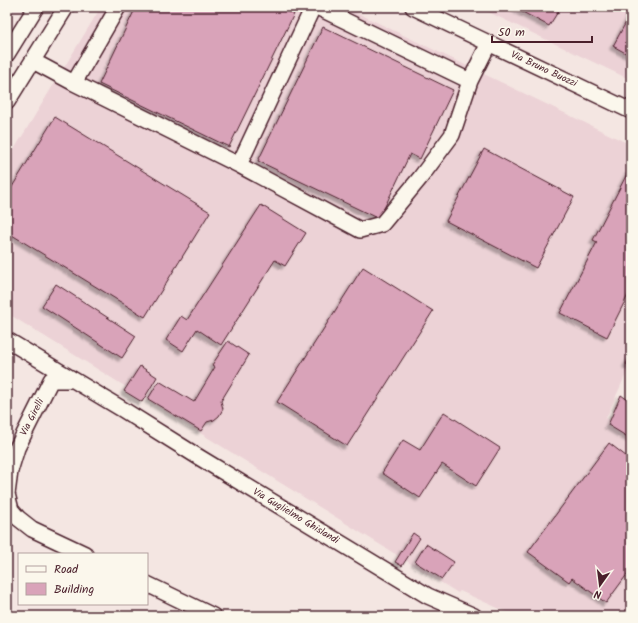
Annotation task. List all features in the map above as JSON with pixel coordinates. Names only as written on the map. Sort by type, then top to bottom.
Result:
[{"type":"street","points":[[7,54],[36,7]]},
{"type":"street","points":[[7,102],[66,7]]},
{"type":"street","points":[[74,83],[118,7]]},
{"type":"street","points":[[239,165],[313,7]]},
{"type":"street","points":[[316,7],[470,81]]},
{"type":"street","name":"Via Bruno Buozzi","points":[[413,7],[631,111]]},
{"type":"street","points":[[33,61],[239,165],[360,230],[382,224],[420,178],[452,135],[470,81],[489,43]]},
{"type":"street","name":"Via Guglielmo Ghislandi","points":[[7,340],[428,596],[474,616]]},
{"type":"street","name":"Via Guglielmo Ghislandi","points":[[7,344],[51,380],[122,409]]},
{"type":"street","points":[[51,380],[74,380]]},
{"type":"street","name":"Via Girelli","points":[[51,380],[17,448],[10,470],[7,494],[12,510],[18,518],[32,529],[83,553]]},
{"type":"street","points":[[148,584],[213,616]]},
{"type":"shaded area","points":[[101,7],[345,7],[631,145],[631,363],[606,418],[631,434],[631,616],[517,616],[460,591],[458,593],[7,313],[7,161]]},
{"type":"shaded area","points":[[478,7],[631,7],[631,80]]},
{"type":"building","points":[[136,7],[279,7],[294,14],[229,147],[99,84]]},
{"type":"building","points":[[513,7],[561,7],[549,26]]},
{"type":"building","points":[[631,13],[631,56],[613,46]]},
{"type":"building","points":[[323,27],[453,90],[420,159],[410,154],[379,219],[258,161]]},
{"type":"building","points":[[55,117],[210,212],[145,317],[7,232],[7,195]]},
{"type":"building","points":[[484,149],[574,197],[536,268],[446,221]]},
{"type":"building","points":[[629,170],[631,172],[631,289],[607,337],[560,313],[597,242],[593,240]]},
{"type":"building","points":[[261,205],[306,233],[285,266],[275,260],[221,345],[197,329],[183,351],[166,340],[181,316],[187,320]]},
{"type":"building","points":[[363,267],[433,311],[347,446],[277,402]]},
{"type":"building","points":[[56,284],[136,336],[122,358],[42,306]]},
{"type":"building","points":[[228,341],[249,355],[221,401],[223,409],[219,416],[214,420],[207,422],[201,431],[148,399],[159,381],[194,402],[215,367],[212,365]]},
{"type":"building","points":[[631,355],[631,367],[626,364]]},
{"type":"building","points":[[140,366],[157,377],[142,402],[124,391]]},
{"type":"building","points":[[621,395],[631,402],[631,439],[608,425]]},
{"type":"building","points":[[444,412],[500,448],[476,486],[442,464],[420,498],[382,473],[403,440],[420,450]]},
{"type":"building","points":[[609,443],[631,460],[631,569],[606,603],[572,578],[569,582],[528,552]]},
{"type":"building","points":[[413,533],[420,538],[402,566],[395,562]]},
{"type":"building","points":[[426,544],[454,562],[442,579],[415,562]]}]
